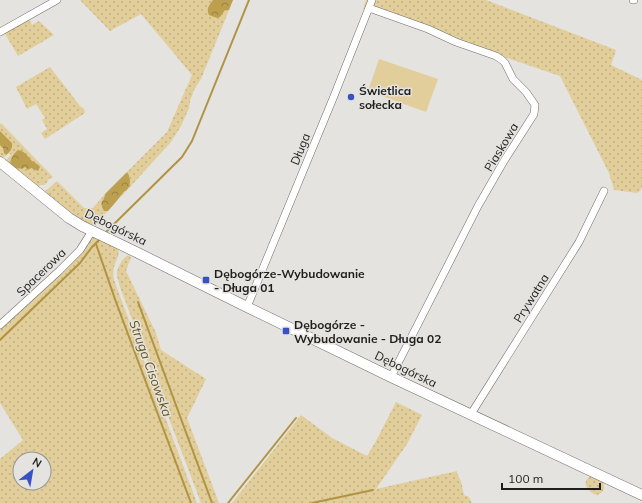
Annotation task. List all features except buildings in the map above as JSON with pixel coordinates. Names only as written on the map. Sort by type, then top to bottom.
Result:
[{"type":"street","points":[[0,32],[57,0]]},
{"type":"street","name":"Długa","points":[[247,307],[372,0]]},
{"type":"street","name":"Piaskowa","points":[[369,8],[428,29],[456,42],[496,56],[505,63],[513,79],[526,92],[535,105],[534,114],[504,160],[478,206],[392,377]]},
{"type":"street","name":"Dębogórska","points":[[0,162],[69,218],[82,226],[392,377],[642,495]]},
{"type":"street","name":"Prywatna","points":[[471,414],[579,242],[604,191]]},
{"type":"street","name":"Spacerowa","points":[[0,325],[80,250],[92,231]]},
{"type":"shaded area","points":[[80,0],[222,0],[223,11],[229,10],[201,79],[194,90],[189,108],[181,126],[171,142],[119,199],[129,183],[130,179],[127,172],[167,132],[192,75],[141,14],[110,31]]},
{"type":"shaded area","points":[[366,0],[486,0],[616,50],[611,65],[642,80],[642,187],[640,191],[637,193],[614,190],[609,173],[560,76],[363,9]]},
{"type":"shaded area","points":[[28,18],[32,25],[39,21],[54,35],[18,56],[4,32]]},
{"type":"shaded area","points":[[379,59],[438,79],[426,112],[368,91]]},
{"type":"shaded area","points":[[50,67],[80,106],[84,109],[85,113],[45,139],[41,133],[47,129],[42,120],[45,118],[36,104],[27,109],[16,87]]},
{"type":"shaded area","points":[[1,123],[53,177],[49,179],[45,185],[40,185],[38,187],[5,161],[11,155],[9,153],[0,158]]},
{"type":"shaded area","points":[[57,181],[84,208],[93,208],[105,194],[101,206],[104,211],[108,211],[92,226],[77,218],[44,193]]},
{"type":"shaded area","points":[[92,235],[118,248],[118,256],[113,271],[114,280],[197,503],[0,503],[0,459],[23,440],[0,403],[0,330],[35,297]]},
{"type":"shaded area","points":[[128,255],[131,257],[126,271],[156,333],[161,350],[206,379],[187,418],[219,503],[201,503],[162,400],[159,384],[151,370],[120,287],[117,271],[124,258]]},
{"type":"shaded area","points":[[396,402],[422,415],[407,444],[376,489],[457,471],[464,494],[465,496],[468,496],[472,503],[232,503],[301,415],[332,438],[367,456]]},
{"type":"shaded area","points":[[592,476],[604,484],[603,490],[597,495],[590,492],[586,486],[586,480]]},
{"type":"green space","points":[[213,0],[233,0],[229,10],[225,10],[220,17],[217,18],[209,15],[208,13],[208,7]]},
{"type":"green space","points":[[0,131],[12,143],[11,150],[6,155],[0,145]]},
{"type":"green space","points":[[18,150],[24,153],[40,167],[38,171],[31,168],[28,170],[25,167],[22,169],[12,166],[11,159]]},
{"type":"green space","points":[[127,172],[130,179],[129,187],[108,211],[104,211],[101,203],[105,194]]},
{"type":"waterway","name":"Struga Cisowska","points":[[107,231],[182,157],[192,141],[249,0]]},
{"type":"waterway","points":[[0,340],[80,263],[100,239]]},
{"type":"waterway","name":"Struga Cisowska","points":[[96,244],[191,503]]},
{"type":"waterway","points":[[138,302],[212,503]]},
{"type":"waterway","points":[[228,503],[296,418]]},
{"type":"waterway","points":[[312,503],[373,490]]},
{"type":"place","name":"Świetlica sołecka","points":[[351,97]]},
{"type":"place","name":"Dębogórze-Wybudowanie - Długa 01","points":[[206,280]]},
{"type":"place","name":"Dębogórze - Wybudowanie - Długa 02","points":[[286,331]]}]
